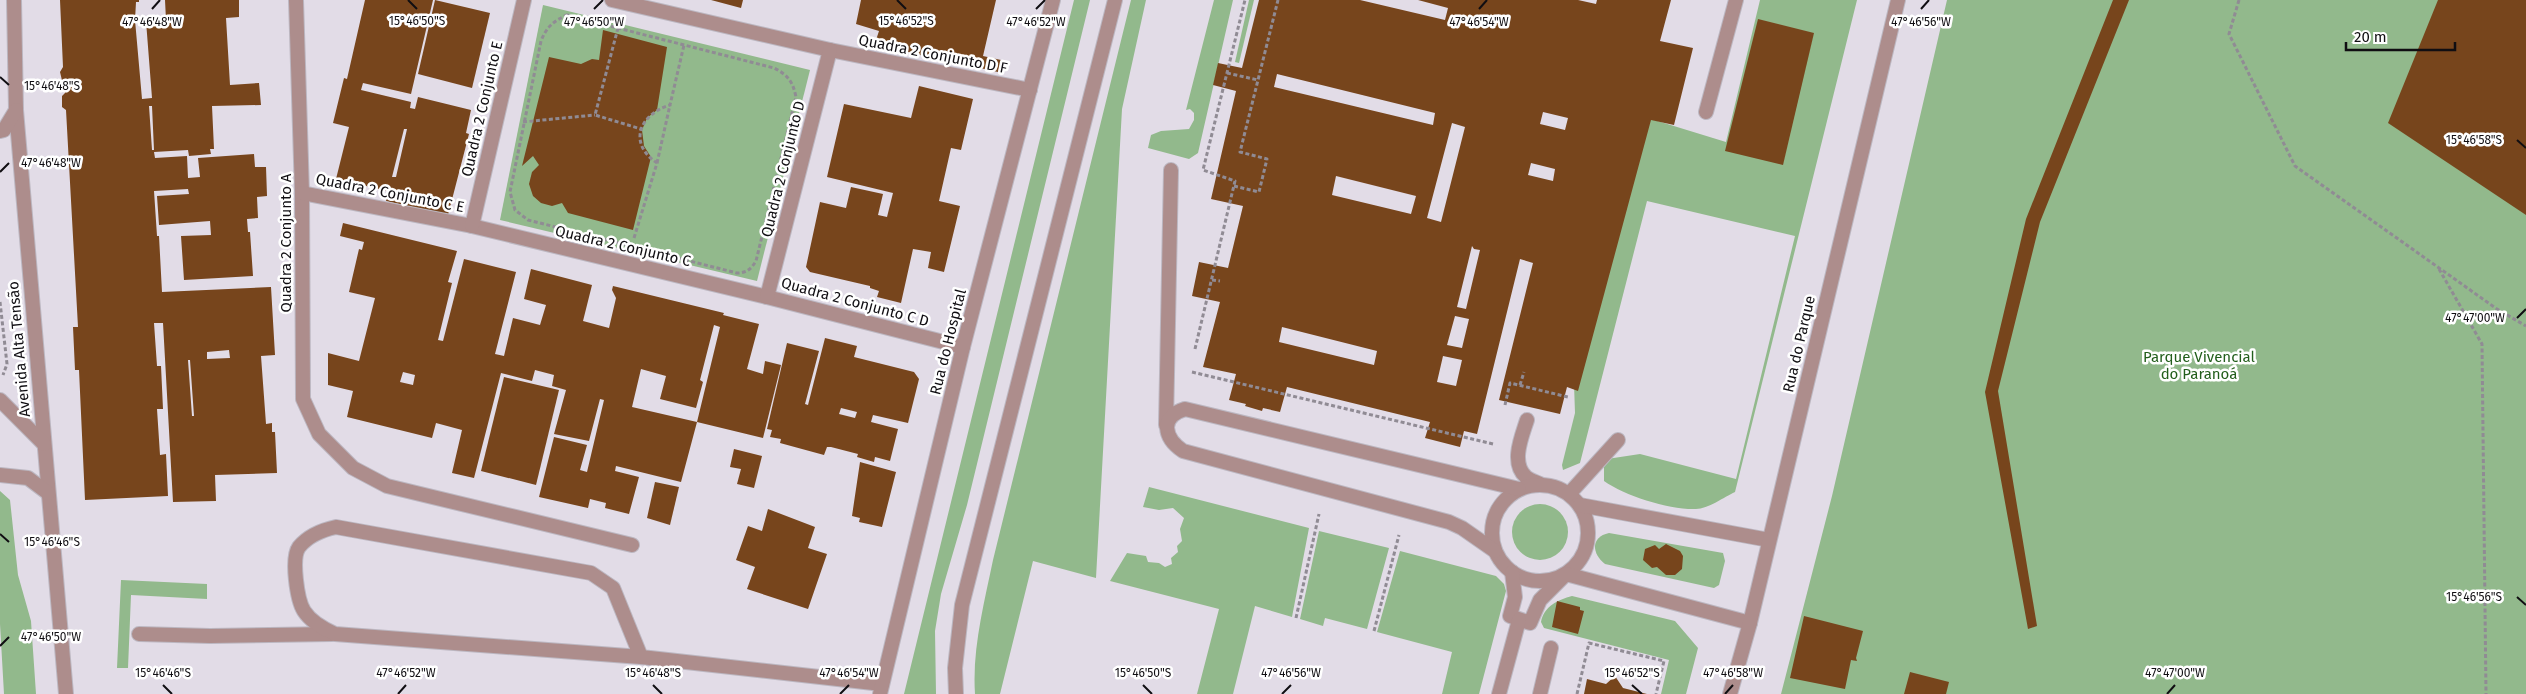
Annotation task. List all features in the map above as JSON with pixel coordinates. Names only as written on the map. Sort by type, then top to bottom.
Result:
[{"type":"street","name":"Avenida Alta Tensão","points":[[14,0],[16,110],[66,694]]},
{"type":"street","name":"Quadra 2 Conjunto A","points":[[296,0],[302,193],[303,399],[319,434],[353,468],[387,486],[632,545]]},
{"type":"street","name":"Quadra 2 Conjunto E","points":[[472,226],[524,0]]},
{"type":"street","name":"Quadra 2 Conjunto D F","points":[[612,0],[830,50],[1030,90]]},
{"type":"street","name":"Rua do Hospital","points":[[881,689],[963,347],[1053,0]]},
{"type":"street","points":[[956,694],[955,668],[962,605],[1116,0]]},
{"type":"street","points":[[1706,112],[1736,0]]},
{"type":"street","name":"Rua do Parque","points":[[1730,694],[1750,623],[1898,0]]},
{"type":"street","name":"Quadra 2 Conjunto D","points":[[767,297],[830,50]]},
{"type":"street","points":[[0,131],[4,130],[16,110]]},
{"type":"street","points":[[1171,170],[1166,431],[1170,443],[1183,451],[1406,510],[1462,528],[1495,551]]},
{"type":"street","name":"Quadra 2 Conjunto C E","points":[[302,193],[472,226]]},
{"type":"street","name":"Quadra 2 Conjunto C","points":[[472,226],[767,297]]},
{"type":"street","name":"Quadra 2 Conjunto C D","points":[[767,297],[963,347]]},
{"type":"street","points":[[0,400],[44,444]]},
{"type":"street","points":[[1166,431],[1169,420],[1176,412],[1185,409],[1519,489]]},
{"type":"street","points":[[1512,572],[1515,597],[1510,616],[1530,623],[1540,600],[1579,562],[1586,549],[1588,534],[1586,518],[1580,505],[1555,486],[1540,484],[1526,477],[1520,468],[1518,450],[1527,420]]},
{"type":"street","points":[[1568,494],[1618,440]]},
{"type":"street","points":[[0,475],[28,478],[48,493]]},
{"type":"street","points":[[1540,484],[1519,489],[1500,504],[1493,518],[1491,535],[1495,551],[1504,566],[1512,572],[1533,581],[1550,580],[1566,574],[1750,623]]},
{"type":"street","points":[[1580,505],[1769,540]]},
{"type":"street","points":[[335,634],[324,629],[305,612],[299,599],[295,563],[298,548],[310,537],[324,530],[336,527],[591,573],[613,588],[641,657]]},
{"type":"street","points":[[1499,694],[1519,620]]},
{"type":"street","points":[[139,634],[210,636],[335,634],[641,657],[881,689]]},
{"type":"street","points":[[1540,694],[1551,648]]},
{"type":"path","points":[[1194,353],[1236,181],[1204,170],[1245,0]]},
{"type":"path","points":[[1234,186],[1259,192],[1267,159],[1240,152],[1278,0]]},
{"type":"path","points":[[2239,0],[2229,34],[2295,166],[2497,309],[2526,326]]},
{"type":"path","points":[[567,15],[684,44],[774,68],[787,75],[794,85],[796,97],[756,261],[744,273],[737,273],[528,220],[518,214],[512,205],[510,192],[541,41],[546,29],[558,19],[567,15]]},
{"type":"path","points":[[595,115],[618,28]]},
{"type":"path","points":[[631,246],[656,163],[684,44]]},
{"type":"path","points":[[1227,73],[1258,80]]},
{"type":"path","points":[[656,163],[641,148],[639,134],[649,116],[670,105]]},
{"type":"path","points":[[524,123],[595,115],[641,129]]},
{"type":"path","points":[[2438,267],[2482,344],[2486,694]]},
{"type":"path","points":[[1212,280],[1220,282]]},
{"type":"path","points":[[0,302],[7,364],[2,377]]},
{"type":"path","points":[[1192,362],[1190,371],[1199,374],[1495,445],[1497,436]]},
{"type":"path","points":[[1520,385],[1524,372]]},
{"type":"path","points":[[1504,409],[1510,383],[1568,397]]},
{"type":"path","points":[[1296,618],[1324,489]]},
{"type":"path","points":[[1374,631],[1406,510]]},
{"type":"path","points":[[1577,694],[1589,643],[1664,661],[1656,694]]},
{"type":"green space","points":[[1074,0],[1090,0],[967,505],[941,594],[935,631],[936,694],[904,694]]},
{"type":"green space","points":[[1131,0],[1146,0],[1122,109],[1096,578],[1033,561],[1000,694],[975,694],[977,643],[993,560]]},
{"type":"green space","points":[[1214,0],[1233,0],[1198,153],[1189,159],[1148,148],[1151,135],[1161,131],[1189,129],[1194,120],[1194,113],[1190,109],[1186,110]]},
{"type":"green space","points":[[1249,0],[1254,0],[1239,63],[1235,62]]},
{"type":"green space","points":[[1760,0],[1857,0],[1735,492],[1711,505],[1696,509],[1661,505],[1635,497],[1604,481],[1604,467],[1607,459],[1640,454],[1736,479],[1795,236],[1647,201],[1580,463],[1563,470],[1562,465],[1575,413],[1574,384],[1638,115],[1726,142]]},
{"type":"green space","name":"Parque Vivencial do Paranoá","points":[[1947,0],[2526,0],[2526,694],[1781,694],[1832,496]]},
{"type":"green space","points":[[543,5],[810,70],[757,281],[500,220]]},
{"type":"green space","points":[[1149,487],[1309,528],[1292,617],[1255,606],[1233,694],[1197,694],[1219,609],[1110,581],[1127,553],[1146,556],[1148,562],[1159,563],[1165,567],[1172,564],[1171,558],[1178,552],[1177,546],[1182,541],[1180,529],[1184,518],[1173,508],[1159,510],[1143,507]]},
{"type":"green space","points":[[0,491],[10,500],[18,575],[31,621],[36,694],[4,694],[0,624]]},
{"type":"green space","points":[[1534,504],[1546,504],[1556,508],[1564,516],[1568,532],[1564,548],[1556,556],[1546,560],[1534,560],[1524,556],[1516,548],[1512,538],[1512,526],[1516,516],[1524,508]]},
{"type":"green space","points":[[1319,531],[1389,548],[1367,629],[1325,618],[1323,626],[1300,619]]},
{"type":"green space","points":[[1609,533],[1723,553],[1725,561],[1719,585],[1714,588],[1605,564],[1597,556],[1595,546],[1599,538]]},
{"type":"green space","points":[[1400,551],[1496,576],[1504,584],[1506,591],[1479,694],[1442,694],[1452,652],[1377,632]]},
{"type":"green space","points":[[121,580],[207,584],[207,599],[131,595],[128,668],[117,668]]},
{"type":"green space","points":[[1572,596],[1675,621],[1698,648],[1686,694],[1661,694],[1669,660],[1544,628],[1541,622],[1548,608],[1552,604]]},
{"type":"building","points":[[60,0],[139,0],[139,2],[136,2],[135,20],[142,99],[152,98],[146,21],[166,20],[165,0],[239,0],[239,17],[226,18],[230,85],[259,83],[261,105],[212,106],[214,149],[210,149],[211,154],[189,156],[188,150],[154,152],[155,158],[187,156],[188,178],[200,177],[198,158],[254,154],[255,167],[266,167],[267,196],[257,197],[258,218],[247,219],[248,232],[250,232],[253,276],[184,280],[181,236],[211,235],[210,221],[159,225],[157,196],[189,194],[188,189],[154,191],[162,292],[271,287],[275,355],[261,356],[266,424],[272,423],[272,432],[275,432],[277,473],[215,475],[216,501],[173,502],[163,323],[154,323],[157,366],[161,366],[163,409],[157,409],[160,455],[166,454],[168,496],[85,500],[79,370],[75,370],[73,327],[78,327],[66,110],[62,107],[62,96],[65,93],[60,72],[63,67]],"holes":[[[149,106],[152,106],[154,150],[152,150]],[[229,350],[230,358],[207,359],[207,352]],[[188,360],[190,360],[194,416],[192,416]]]},
{"type":"building","points":[[365,0],[433,0],[411,94],[363,83],[361,90],[411,102],[410,108],[415,109],[418,97],[471,110],[466,133],[469,134],[448,215],[386,201],[388,191],[336,179],[349,127],[333,123],[344,78],[347,79]],"holes":[[[404,129],[407,129],[396,177],[392,177]]]},
{"type":"building","points":[[435,0],[490,13],[472,88],[418,74]]},
{"type":"building","points":[[711,0],[743,0],[741,8]]},
{"type":"building","points":[[861,0],[996,0],[983,56],[1001,60],[998,72],[980,68],[980,70],[900,50],[900,46],[876,40],[879,31],[856,24]]},
{"type":"building","points":[[1259,0],[1360,0],[1445,20],[1448,8],[1418,0],[1578,0],[1596,4],[1597,0],[1671,0],[1660,41],[1693,48],[1674,125],[1651,120],[1578,391],[1567,387],[1560,414],[1499,400],[1533,263],[1520,259],[1477,434],[1464,431],[1460,447],[1425,438],[1430,422],[1287,387],[1280,412],[1263,408],[1262,411],[1245,406],[1246,404],[1229,400],[1236,374],[1203,367],[1220,302],[1192,296],[1199,262],[1228,268],[1243,206],[1211,199],[1236,91],[1213,85],[1218,63],[1242,68]],"holes":[[[1277,74],[1435,113],[1433,125],[1274,87]],[[1543,112],[1568,118],[1565,130],[1540,124]],[[1452,123],[1465,127],[1441,222],[1427,218]],[[1531,163],[1555,169],[1553,181],[1528,175]],[[1336,176],[1416,196],[1411,214],[1332,195]],[[1472,246],[1474,249],[1480,250],[1466,309],[1457,307]],[[1455,316],[1469,319],[1462,348],[1447,345]],[[1282,327],[1377,351],[1374,365],[1279,342]],[[1443,356],[1462,360],[1456,386],[1437,382]]]},
{"type":"building","points":[[2113,0],[2129,0],[2040,222],[1998,391],[2037,626],[2028,629],[1985,392],[2026,219]]},
{"type":"building","points":[[2438,0],[2526,0],[2526,215],[2388,123]]},
{"type":"building","points":[[1758,19],[1814,33],[1783,165],[1725,151]]},
{"type":"building","points":[[603,30],[667,47],[657,110],[647,118],[642,130],[644,146],[651,157],[633,230],[568,213],[562,203],[552,206],[541,203],[533,196],[529,184],[532,172],[539,165],[533,156],[522,166],[549,57],[581,64],[592,59],[599,60]]},
{"type":"building","points":[[919,86],[973,99],[961,150],[951,148],[939,201],[960,206],[944,272],[928,268],[931,252],[913,249],[901,303],[877,297],[879,291],[870,288],[870,286],[810,272],[806,267],[820,202],[846,208],[851,187],[883,194],[878,215],[887,217],[893,193],[827,177],[844,104],[911,118]]},
{"type":"building","points":[[343,223],[457,251],[448,282],[452,283],[438,340],[443,341],[464,259],[516,272],[495,354],[504,356],[513,318],[540,325],[546,305],[524,299],[531,269],[592,285],[583,321],[609,328],[616,298],[612,290],[613,286],[724,313],[723,315],[759,324],[747,369],[763,374],[765,361],[781,365],[763,438],[697,422],[681,482],[616,466],[615,471],[639,477],[629,514],[605,508],[606,503],[590,499],[588,508],[539,497],[554,437],[587,445],[580,470],[587,472],[604,400],[600,399],[589,441],[554,434],[566,390],[552,386],[554,375],[535,370],[532,381],[501,373],[474,478],[452,473],[462,430],[436,423],[432,438],[347,417],[353,391],[328,385],[328,353],[359,361],[375,298],[349,292],[359,249],[362,250],[364,242],[340,236]],"holes":[[[714,325],[720,327],[697,422],[632,407],[641,369],[666,376],[660,399],[696,408],[703,382],[700,380]],[[403,372],[415,375],[413,385],[400,382]]]},
{"type":"building","points":[[825,338],[857,346],[854,357],[914,372],[919,379],[908,423],[873,415],[871,422],[898,429],[890,461],[875,457],[874,462],[857,457],[858,454],[831,447],[827,447],[824,455],[780,443],[781,439],[770,437],[772,430],[767,429],[787,343],[819,351],[805,404],[808,405]],"holes":[[[841,408],[857,412],[855,418],[839,414]]]},
{"type":"building","points":[[504,377],[559,390],[536,485],[481,471]]},
{"type":"building","points":[[734,449],[762,456],[754,488],[737,484],[741,469],[730,467]]},
{"type":"building","points":[[860,462],[896,472],[882,527],[859,522],[860,518],[852,516]]},
{"type":"building","points":[[655,482],[679,487],[670,525],[647,518]]},
{"type":"building","points":[[768,509],[815,527],[808,548],[827,554],[808,609],[747,589],[755,567],[736,560],[748,526],[762,531]]},
{"type":"building","points":[[1666,544],[1680,551],[1683,556],[1682,569],[1675,575],[1666,575],[1657,567],[1652,568],[1643,560],[1645,549],[1655,545],[1659,549]]},
{"type":"building","points":[[1557,601],[1580,607],[1580,610],[1584,611],[1578,634],[1552,627]]},
{"type":"building","points":[[1804,616],[1863,631],[1856,658],[1857,661],[1851,660],[1845,689],[1790,678]]},
{"type":"building","points":[[1910,672],[1949,682],[1946,694],[1904,694]]},
{"type":"building","points":[[1615,676],[1623,688],[1647,694],[1584,694],[1587,679],[1606,684]]}]
